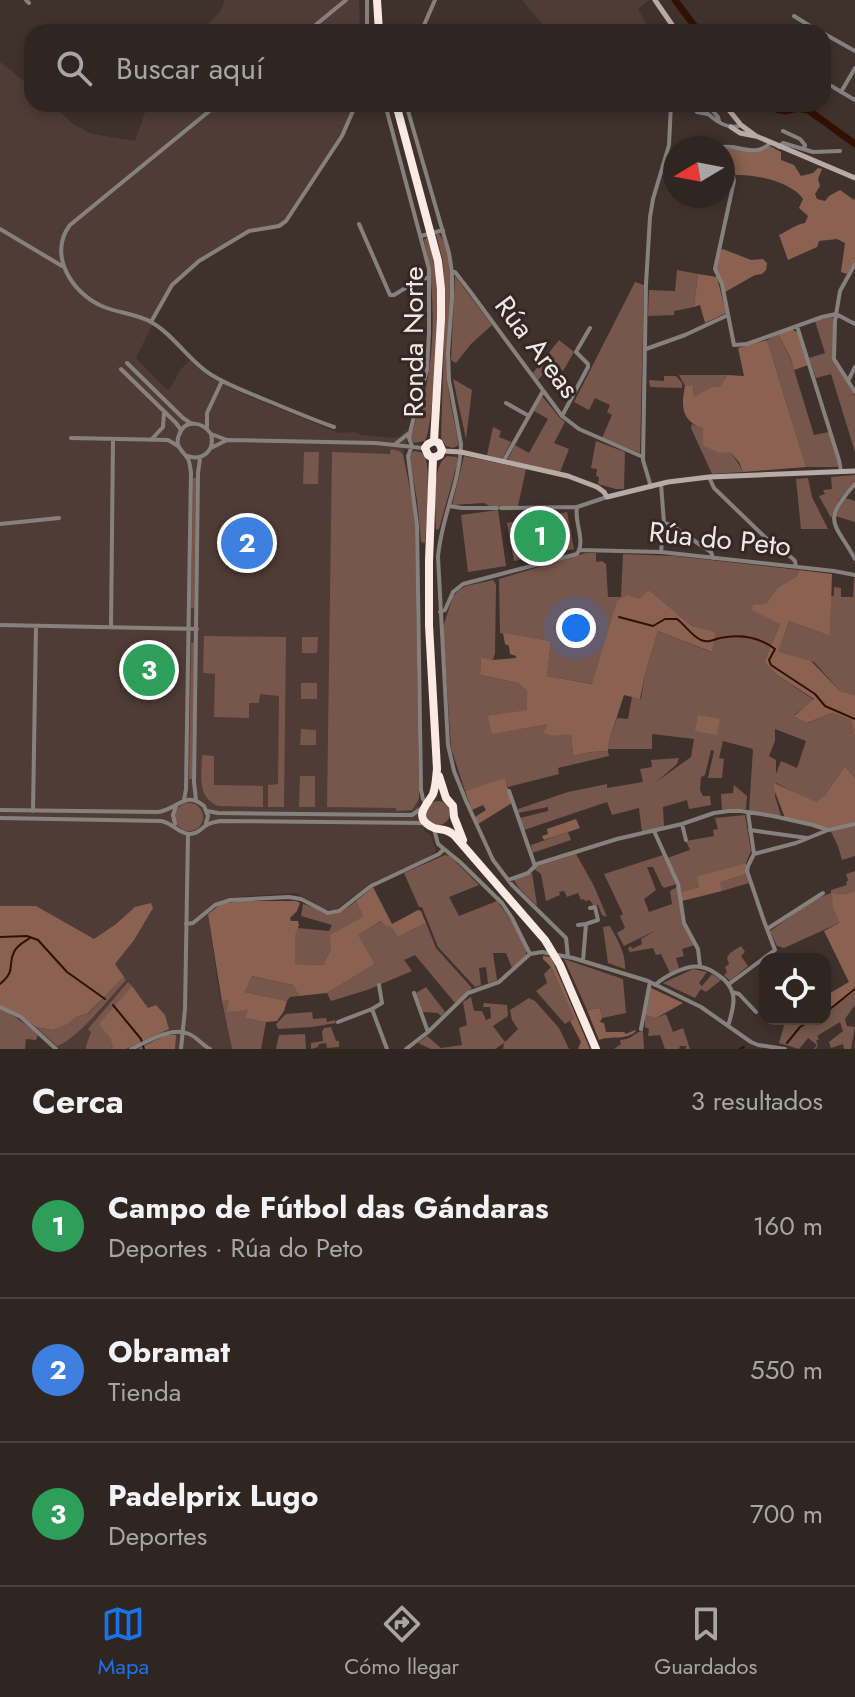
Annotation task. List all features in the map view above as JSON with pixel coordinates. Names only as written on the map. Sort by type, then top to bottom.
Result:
[{"type":"highway","points":[[377,0],[378,24]]},
{"type":"highway","name":"Ronda Norte","points":[[398,112],[438,261],[441,319],[434,441]]},
{"type":"highway","name":"Ronda Norte","points":[[433,458],[425,448],[434,441]]},
{"type":"highway","name":"Ronda Norte","points":[[433,458],[438,457],[442,450],[441,445],[434,441]]},
{"type":"highway","name":"Ronda Norte","points":[[433,458],[429,612],[437,769],[435,787],[423,815],[435,826]]},
{"type":"highway","name":"Ronda Norte","points":[[437,769],[446,798],[453,806]]},
{"type":"highway","points":[[427,803],[438,797],[446,798]]},
{"type":"highway","points":[[453,806],[454,817],[469,851]]},
{"type":"highway","points":[[435,826],[452,822],[454,817]]},
{"type":"highway","points":[[435,826],[454,835],[545,940],[560,965],[596,1049]]},
{"type":"main road","points":[[655,0],[672,24]]},
{"type":"main road","points":[[730,112],[756,136],[855,178]]},
{"type":"main road","points":[[731,127],[740,133],[756,136]]},
{"type":"main road","points":[[442,450],[568,476],[602,490],[607,497],[709,477],[855,471]]},
{"type":"street","points":[[317,24],[346,0]]},
{"type":"street","points":[[367,0],[367,24]]},
{"type":"street","points":[[424,24],[435,0]]},
{"type":"street","points":[[794,16],[807,24]]},
{"type":"street","points":[[831,38],[855,51]]},
{"type":"street","points":[[841,92],[855,68]]},
{"type":"street","points":[[831,86],[855,100]]},
{"type":"street","points":[[62,266],[63,234],[70,225],[208,112]]},
{"type":"street","points":[[151,322],[172,285],[199,261],[249,231],[279,226],[286,221],[342,136],[352,112]]},
{"type":"street","points":[[207,811],[412,815],[427,803],[421,790],[417,525],[408,456],[412,446],[409,438],[411,428],[427,370],[429,269],[424,235],[387,112]]},
{"type":"street","points":[[408,112],[452,272],[449,380],[461,452],[438,557],[448,745],[454,771],[493,860],[508,880],[566,938],[566,956]]},
{"type":"street","points":[[651,487],[643,457],[646,284],[650,217],[669,145],[671,112]]},
{"type":"street","points":[[697,112],[731,127],[741,125]]},
{"type":"street","points":[[714,112],[719,121]]},
{"type":"street","points":[[783,131],[800,139],[805,145],[804,149]]},
{"type":"street","points":[[735,147],[758,150],[770,143]]},
{"type":"street","points":[[779,147],[783,143],[821,153],[840,151]]},
{"type":"street","points":[[728,208],[715,269],[722,284],[735,345],[747,344],[836,314],[855,324]]},
{"type":"street","points":[[359,224],[390,295],[429,277]]},
{"type":"street","points":[[0,229],[62,266],[89,299],[151,322],[208,373],[334,427]]},
{"type":"street","points":[[424,235],[441,231]]},
{"type":"street","points":[[855,264],[840,291],[834,359],[855,392]]},
{"type":"street","name":"Rúa Areas","points":[[452,272],[469,290],[562,416],[579,429],[643,457]]},
{"type":"street","points":[[646,349],[728,315]]},
{"type":"street","points":[[797,326],[841,471]]},
{"type":"street","points":[[562,416],[588,367],[576,352],[590,328]]},
{"type":"street","points":[[127,363],[183,418],[207,428]]},
{"type":"street","points":[[848,381],[855,367]]},
{"type":"street","points":[[121,369],[176,423],[180,432],[178,446]]},
{"type":"street","points":[[168,440],[207,413],[222,381]]},
{"type":"street","points":[[503,462],[543,391]]},
{"type":"street","points":[[506,403],[529,416]]},
{"type":"street","points":[[151,440],[163,427],[164,411]]},
{"type":"street","points":[[207,413],[211,448]]},
{"type":"street","points":[[394,445],[411,428]]},
{"type":"street","points":[[211,434],[227,440],[425,448]]},
{"type":"street","points":[[71,438],[168,440],[187,456],[191,472],[184,800]]},
{"type":"street","points":[[111,627],[113,439]]},
{"type":"street","points":[[187,456],[201,457],[227,440]]},
{"type":"street","points":[[394,445],[408,456]]},
{"type":"street","points":[[196,800],[198,473],[201,457]]},
{"type":"street","points":[[709,477],[714,488],[769,541],[792,558],[796,567]]},
{"type":"street","points":[[661,484],[664,523],[661,552]]},
{"type":"street","name":"Rúa do Peto","points":[[855,484],[843,498],[833,520],[855,559]]},
{"type":"street","points":[[449,506],[577,507],[607,497]]},
{"type":"street","points":[[577,507],[580,550]]},
{"type":"street","points":[[0,524],[59,518]]},
{"type":"street","points":[[664,523],[711,552],[713,558]]},
{"type":"street","name":"Rúa do Peto","points":[[440,612],[445,610],[456,589],[463,584],[573,556],[580,550],[661,552],[855,575]]},
{"type":"street","points":[[0,625],[197,629]]},
{"type":"street","points":[[33,811],[36,626]]},
{"type":"street","points":[[509,791],[535,866]]},
{"type":"street","points":[[0,810],[158,812],[184,800],[196,800],[207,811],[205,826]]},
{"type":"street","points":[[453,806],[466,801]]},
{"type":"street","points":[[176,826],[173,815],[178,804]]},
{"type":"street","points":[[508,880],[528,873],[535,866],[617,839],[714,813],[741,811],[828,830]]},
{"type":"street","points":[[729,984],[775,950],[747,871],[754,854],[748,813]]},
{"type":"street","points":[[0,818],[166,821],[188,834],[197,833],[205,826],[220,821],[435,826],[438,844],[502,903],[530,954]]},
{"type":"street","points":[[682,824],[686,840]]},
{"type":"street","points":[[754,854],[855,824]]},
{"type":"street","points":[[750,830],[808,838]]},
{"type":"street","points":[[654,831],[678,884],[684,923],[698,949],[700,966]]},
{"type":"street","points":[[181,1049],[188,834]]},
{"type":"street","points":[[186,924],[193,923],[215,905],[230,900],[289,897],[301,899],[328,913],[339,911],[371,886],[444,849]]},
{"type":"street","points":[[767,929],[823,893]]},
{"type":"street","points":[[578,925],[598,920],[595,907],[590,908]]},
{"type":"street","points":[[583,961],[586,924]]},
{"type":"street","points":[[406,1049],[468,993],[499,982],[530,954],[542,952],[566,956],[652,984],[701,1007],[749,1044],[785,1049]]},
{"type":"street","points":[[652,984],[686,968],[700,966],[719,976],[729,984],[732,992],[728,1026]]},
{"type":"street","points":[[641,1029],[652,984]]},
{"type":"street","points":[[338,1022],[382,1003],[379,985]]},
{"type":"street","points":[[732,992],[739,994],[756,1012]]},
{"type":"street","points":[[414,993],[428,1032]]},
{"type":"street","points":[[0,1007],[21,1017],[56,1049]]},
{"type":"street","points":[[372,1009],[387,1049]]},
{"type":"street","points":[[131,1049],[166,1034],[183,1032],[210,1049]]},
{"type":"shaded area","points":[[225,0],[359,0],[360,24],[208,24],[220,12]]},
{"type":"shaded area","points":[[522,0],[649,0],[638,9],[646,24],[542,24]]},
{"type":"shaded area","points":[[0,62],[24,81],[24,112],[60,112],[73,124],[92,134],[135,141],[145,112],[352,112],[344,130],[286,219],[279,224],[243,232],[195,262],[177,278],[151,318],[152,325],[136,358],[169,390],[190,360],[210,378],[229,388],[339,433],[355,432],[393,438],[401,436],[406,430],[409,432],[403,454],[415,515],[419,814],[436,851],[375,881],[335,910],[323,909],[296,893],[233,897],[207,908],[219,992],[232,1049],[56,1049],[24,1019],[0,1006]]},
{"type":"shaded area","points":[[770,146],[781,152],[781,160],[794,165],[801,176],[822,169],[818,179],[820,186],[815,194],[817,199],[825,201],[840,190],[854,200],[855,197],[855,261],[847,274],[841,272],[845,243],[837,239],[819,241],[817,247],[788,260],[779,235],[805,223],[808,216],[799,208],[803,199],[782,184],[735,174],[735,149]]},
{"type":"shaded area","points":[[438,233],[449,260],[447,379],[459,445],[453,448],[446,446],[441,438],[445,306]]},
{"type":"shaded area","points":[[428,236],[437,285],[435,366],[428,431],[425,441],[414,443],[410,437],[426,388],[432,339],[432,288],[424,240]]},
{"type":"shaded area","points":[[723,249],[751,260],[763,259],[767,263],[766,270],[725,292],[716,269]]},
{"type":"shaded area","points":[[677,270],[698,274],[694,307],[674,311],[674,315],[648,316],[649,290],[675,291]]},
{"type":"shaded area","points":[[698,274],[717,277],[726,313],[705,323],[700,305],[694,307]]},
{"type":"shaded area","points":[[455,276],[492,325],[456,363],[451,360]]},
{"type":"shaded area","points":[[635,282],[644,285],[640,453],[602,438],[612,415],[607,412],[610,405],[595,398],[589,410],[574,402]]},
{"type":"shaded area","points":[[830,316],[833,318],[833,360],[855,396],[855,452],[831,374],[816,378],[809,358],[825,353],[815,321]]},
{"type":"shaded area","points":[[792,329],[798,333],[808,365],[794,370],[778,334]]},
{"type":"shaded area","points":[[778,334],[791,360],[814,435],[829,432],[839,463],[837,467],[806,467],[767,340]]},
{"type":"shaded area","points":[[559,340],[574,352],[563,371],[553,363],[538,380],[533,373]]},
{"type":"shaded area","points":[[767,340],[806,467],[743,472],[730,452],[719,453],[703,445],[703,429],[690,421],[684,412],[685,386],[693,386],[694,397],[712,387],[720,387],[727,375],[744,376],[738,348]]},
{"type":"shaded area","points":[[679,375],[727,375],[720,387],[712,387],[694,398],[693,386],[685,386]]},
{"type":"shaded area","points":[[664,376],[676,376],[682,388],[650,387],[649,380],[664,381]]},
{"type":"shaded area","points":[[453,379],[472,390],[466,439]]},
{"type":"shaded area","points":[[542,396],[565,422],[554,443],[569,449],[560,472],[507,461],[515,445],[529,453],[548,419],[534,411]]},
{"type":"shaded area","points":[[692,424],[722,444],[743,472],[712,474],[691,428]]},
{"type":"shaded area","points":[[493,427],[501,431],[499,437],[511,442],[502,459],[487,455]]},
{"type":"shaded area","points":[[596,441],[625,452],[624,489],[598,484],[597,469],[591,468]]},
{"type":"shaded area","points":[[391,449],[403,454],[415,515],[419,799],[412,810],[327,807],[332,452],[390,454]]},
{"type":"shaded area","points":[[414,451],[423,454],[427,464],[425,543],[421,542],[409,455]]},
{"type":"shaded area","points":[[304,452],[319,452],[318,484],[303,484]]},
{"type":"shaded area","points":[[447,456],[457,457],[458,461],[439,529],[436,530],[436,480]]},
{"type":"shaded area","points":[[464,456],[526,469],[518,506],[491,507],[484,503],[452,505]]},
{"type":"shaded area","points":[[855,475],[855,481],[839,500],[831,518],[819,496],[825,494],[823,490],[832,489],[831,477]]},
{"type":"shaded area","points":[[193,478],[196,478],[194,608],[191,608]]},
{"type":"shaded area","points":[[808,478],[812,497],[828,529],[801,529],[796,479]]},
{"type":"shaded area","points":[[845,498],[855,501],[855,522],[835,516]]},
{"type":"shaded area","points":[[498,510],[506,566],[468,572],[461,515]]},
{"type":"shaded area","points":[[567,512],[574,549],[514,561],[507,523]]},
{"type":"shaded area","points":[[586,553],[596,553],[596,562],[606,564],[608,597],[621,597],[623,554],[675,556],[799,570],[797,576],[778,587],[766,604],[780,624],[764,662],[777,675],[814,700],[794,715],[808,723],[832,713],[851,720],[855,738],[855,778],[845,766],[825,795],[815,803],[776,783],[775,796],[781,816],[749,811],[753,749],[723,741],[719,758],[724,759],[722,778],[708,778],[714,751],[711,750],[705,775],[701,777],[700,790],[703,796],[710,796],[711,805],[689,809],[687,800],[663,807],[664,827],[642,832],[639,808],[612,815],[607,802],[524,830],[520,818],[548,811],[548,807],[518,813],[518,809],[568,792],[607,784],[607,788],[643,782],[640,769],[652,767],[651,760],[679,758],[677,764],[656,782],[691,757],[694,739],[652,734],[652,749],[608,749],[609,741],[617,718],[628,719],[632,697],[641,699],[658,631],[711,652],[714,632],[692,626],[649,590],[639,600],[617,602],[593,684],[547,676],[551,641],[500,633],[499,579]],"holes":[[[775,729],[806,741],[797,768],[781,761],[776,774],[776,760],[769,756],[775,741]]]},
{"type":"shaded area","points":[[799,570],[832,574],[830,636],[789,621],[778,652],[811,661],[840,691],[855,695],[855,738],[851,720],[832,713],[807,723],[794,716],[814,699],[777,675],[764,662],[780,624],[752,610],[753,605],[766,604],[778,587],[797,576]]},
{"type":"shaded area","points":[[854,578],[855,695],[840,691],[814,662],[777,653],[789,621],[830,636],[834,587],[841,588],[841,597],[853,597]]},
{"type":"shaded area","points":[[493,580],[496,584],[495,653],[493,660],[481,657],[480,675],[518,683],[527,691],[527,710],[549,725],[544,733],[552,736],[571,733],[573,756],[608,751],[609,756],[558,768],[559,774],[508,787],[505,779],[465,791],[451,748],[443,627],[453,596],[459,590]]},
{"type":"shaded area","points":[[649,590],[692,626],[715,632],[712,652],[658,631],[640,699],[624,695],[608,751],[573,756],[571,734],[552,736],[543,733],[547,724],[492,734],[488,716],[527,710],[527,691],[518,683],[480,675],[481,657],[493,660],[516,658],[510,654],[503,633],[551,641],[547,676],[592,684],[617,601],[628,595],[639,599]]},
{"type":"shaded area","points":[[204,636],[286,637],[284,807],[268,807],[268,785],[278,784],[279,696],[260,694],[259,703],[249,703],[249,718],[214,717],[215,674],[203,673]]},
{"type":"shaded area","points":[[302,637],[318,637],[317,653],[302,653]]},
{"type":"shaded area","points":[[191,643],[194,643],[192,779],[189,779]]},
{"type":"shaded area","points":[[301,683],[317,683],[317,699],[301,699]]},
{"type":"shaded area","points":[[698,715],[720,719],[717,735],[695,731]]},
{"type":"shaded area","points":[[301,729],[316,730],[316,745],[300,745]]},
{"type":"shaded area","points":[[202,755],[214,756],[214,785],[263,786],[263,807],[218,806],[211,802],[203,791]]},
{"type":"shaded area","points":[[845,766],[855,778],[855,823],[828,828],[785,818],[774,783],[816,802],[825,795]]},
{"type":"shaded area","points":[[300,776],[315,776],[315,807],[299,807]]},
{"type":"shaded area","points":[[505,778],[512,803],[478,824],[475,817],[486,810],[483,805],[472,810],[465,791]]},
{"type":"shaded area","points":[[734,785],[747,796],[746,809],[722,810],[721,794],[733,793]]},
{"type":"shaded area","points":[[438,801],[447,804],[450,813],[447,822],[438,825],[429,822],[426,813],[429,804]]},
{"type":"shaded area","points":[[189,803],[199,807],[203,817],[199,827],[189,831],[179,827],[175,817],[179,807]]},
{"type":"shaded area","points":[[745,815],[751,851],[746,863],[698,876],[699,887],[681,892],[667,858],[690,850],[686,841],[714,836],[713,830],[718,829],[715,818]]},
{"type":"shaded area","points":[[576,819],[580,828],[544,840],[542,836],[548,834],[547,829]]},
{"type":"shaded area","points":[[855,826],[855,856],[842,860],[830,830]]},
{"type":"shaded area","points":[[568,832],[571,840],[532,853],[531,845]]},
{"type":"shaded area","points":[[576,854],[607,917],[602,915],[598,905],[593,905],[590,900],[581,900],[578,893],[567,897],[564,891],[559,892],[560,895],[546,901],[541,874],[534,869]]},
{"type":"shaded area","points":[[445,855],[450,856],[479,885],[449,897],[459,916],[497,901],[526,949],[525,956],[512,968],[506,953],[493,953],[497,980],[488,983],[486,967],[479,968],[481,985],[475,987],[438,947],[404,873]]},
{"type":"shaded area","points":[[663,855],[677,884],[664,888],[653,867],[647,867],[656,890],[644,899],[649,912],[672,904],[670,891],[677,887],[681,913],[695,945],[682,949],[684,956],[676,958],[679,968],[670,973],[661,954],[656,955],[653,948],[630,952],[628,948],[642,944],[641,939],[656,930],[624,946],[617,933],[625,928],[620,916],[623,914],[604,874]]},
{"type":"shaded area","points":[[746,863],[746,874],[720,882],[722,891],[682,901],[681,892],[699,887],[697,876]]},
{"type":"shaded area","points":[[855,871],[855,891],[833,893],[833,908],[839,923],[784,948],[777,946],[770,931],[815,899],[847,885],[849,880],[846,874]]},
{"type":"shaded area","points":[[532,873],[537,905],[513,879]]},
{"type":"shaded area","points":[[746,874],[749,883],[722,891],[719,882]]},
{"type":"shaded area","points":[[373,887],[392,924],[418,910],[426,923],[398,937],[390,926],[381,921],[358,935],[375,964],[327,993],[299,996],[293,985],[252,976],[245,992],[287,1001],[277,1021],[245,1018],[248,1010],[227,1012],[229,999],[222,1002],[208,914],[221,904],[238,901],[296,901],[300,903],[290,918],[291,921],[298,921],[299,925],[295,937],[295,964],[323,965],[331,949],[330,935],[363,917],[356,901]]},
{"type":"shaded area","points":[[855,891],[855,993],[831,1007],[831,992],[849,982],[824,931],[839,923],[833,908],[832,893]]},
{"type":"shaded area","points":[[356,901],[363,917],[331,949],[323,965],[295,964],[298,928],[329,931],[332,925],[301,916],[303,904],[334,914]]},
{"type":"shaded area","points":[[151,903],[153,908],[115,964],[124,977],[87,1014],[53,1030],[36,1027],[0,1005],[0,906],[36,906],[94,939],[135,907]]},
{"type":"shaded area","points":[[382,921],[398,937],[426,923],[436,948],[472,988],[455,1003],[415,955],[404,960],[412,971],[331,1001],[327,993],[375,964],[357,935]]},
{"type":"shaded area","points":[[610,926],[623,952],[625,969],[608,963],[603,927]]},
{"type":"shaded area","points":[[741,946],[745,952],[741,956],[748,966],[730,981],[724,975],[727,972],[725,967],[729,964],[727,958]]},
{"type":"shaded area","points":[[543,956],[551,957],[590,1049],[578,1049],[581,1042],[570,1021],[574,1018]]},
{"type":"shaded area","points":[[564,959],[623,979],[626,1013],[602,1018],[600,1008],[587,1010]]},
{"type":"shaded area","points":[[551,967],[574,1018],[565,1024],[536,991],[547,983],[544,974]]},
{"type":"shaded area","points":[[693,969],[707,972],[699,983],[702,986],[712,974],[721,980],[706,992],[701,989],[695,998],[663,983]]},
{"type":"shaded area","points":[[252,976],[293,985],[299,996],[290,997],[287,1001],[245,992]]},
{"type":"shaded area","points":[[124,977],[126,980],[102,1007],[65,1042],[57,1046],[36,1027],[53,1030],[88,1014]]},
{"type":"shaded area","points":[[128,982],[132,986],[100,1024],[110,1038],[113,1049],[86,1049],[91,1032],[88,1029]]},
{"type":"shaded area","points":[[132,986],[148,1008],[156,1005],[165,1015],[169,1029],[126,1049],[113,1049],[110,1038],[99,1024]]},
{"type":"shaded area","points":[[426,987],[445,1012],[441,1016],[423,1012],[416,993]]},
{"type":"shaded area","points":[[649,987],[683,1003],[656,1018],[645,1015]]},
{"type":"shaded area","points":[[855,993],[855,1005],[845,1019],[847,1026],[855,1027],[851,1049],[844,1049],[843,1044],[831,1048],[829,1042],[843,1031],[840,1022],[817,1036],[819,1039],[816,1049],[817,1045],[808,1038],[799,1049],[779,1043],[784,1025],[831,1025],[831,1007]]},
{"type":"shaded area","points":[[471,997],[474,1011],[482,1011],[486,1020],[491,1018],[490,1007],[483,1007],[484,1003],[507,1005],[508,1016],[493,1026],[505,1042],[518,1029],[510,1010],[529,998],[535,1001],[559,1028],[569,1049],[503,1049],[504,1043],[495,1049],[431,1049],[418,1043],[427,1036],[441,1048],[462,1045],[459,1028],[467,1025],[463,1002]]},
{"type":"shaded area","points":[[229,998],[249,1010],[246,1018],[266,1022],[261,1049],[232,1049],[222,1002]]},
{"type":"shaded area","points":[[0,1008],[34,1031],[38,1035],[36,1040],[26,1039],[25,1049],[0,1049]]},
{"type":"shaded area","points":[[600,1008],[600,1022],[604,1023],[606,1032],[626,1034],[636,1031],[628,1036],[599,1040],[587,1010]]},
{"type":"shaded area","points":[[312,1012],[313,1019],[326,1018],[327,1022],[335,1020],[336,1023],[278,1029],[276,1024],[286,1014]]},
{"type":"shaded area","points":[[666,1014],[673,1032],[683,1028],[690,1049],[680,1046],[679,1049],[665,1049],[660,1035],[648,1036],[645,1015],[656,1018]]},
{"type":"shaded area","points":[[331,1027],[339,1047],[327,1048],[326,1043],[311,1049],[311,1043],[323,1041],[324,1028]]},
{"type":"shaded area","points":[[643,1031],[644,1049],[614,1049],[621,1044],[620,1040]]},
{"type":"shaded area","points":[[305,1034],[306,1049],[276,1049],[279,1035]]},
{"type":"shaded area","points":[[166,1035],[176,1035],[175,1049],[138,1049]]},
{"type":"waterway","points":[[675,0],[693,24]]},
{"type":"waterway","points":[[811,112],[855,144]]},
{"type":"waterway","points":[[619,617],[653,626],[665,619],[677,619],[704,641],[734,636],[762,642],[775,649],[769,660],[771,665],[815,694],[825,706],[855,719]]},
{"type":"waterway","points":[[0,937],[27,936],[38,940],[67,972],[105,999]]},
{"type":"waterway","points":[[0,984],[10,971],[15,950],[30,938]]},
{"type":"waterway","points":[[831,1008],[855,989]]},
{"type":"waterway","points":[[113,1005],[141,1039],[144,1049]]},
{"type":"waterway","points":[[787,1043],[804,1025]]},
{"type":"waterway","points":[[740,1049],[744,1047]]},
{"type":"place","name":"Campo de Fútbol das Gándaras","points":[[540,536]]},
{"type":"place","name":"Obramat","points":[[247,543]]},
{"type":"place","name":"Padelprix Lugo","points":[[149,670]]}]
